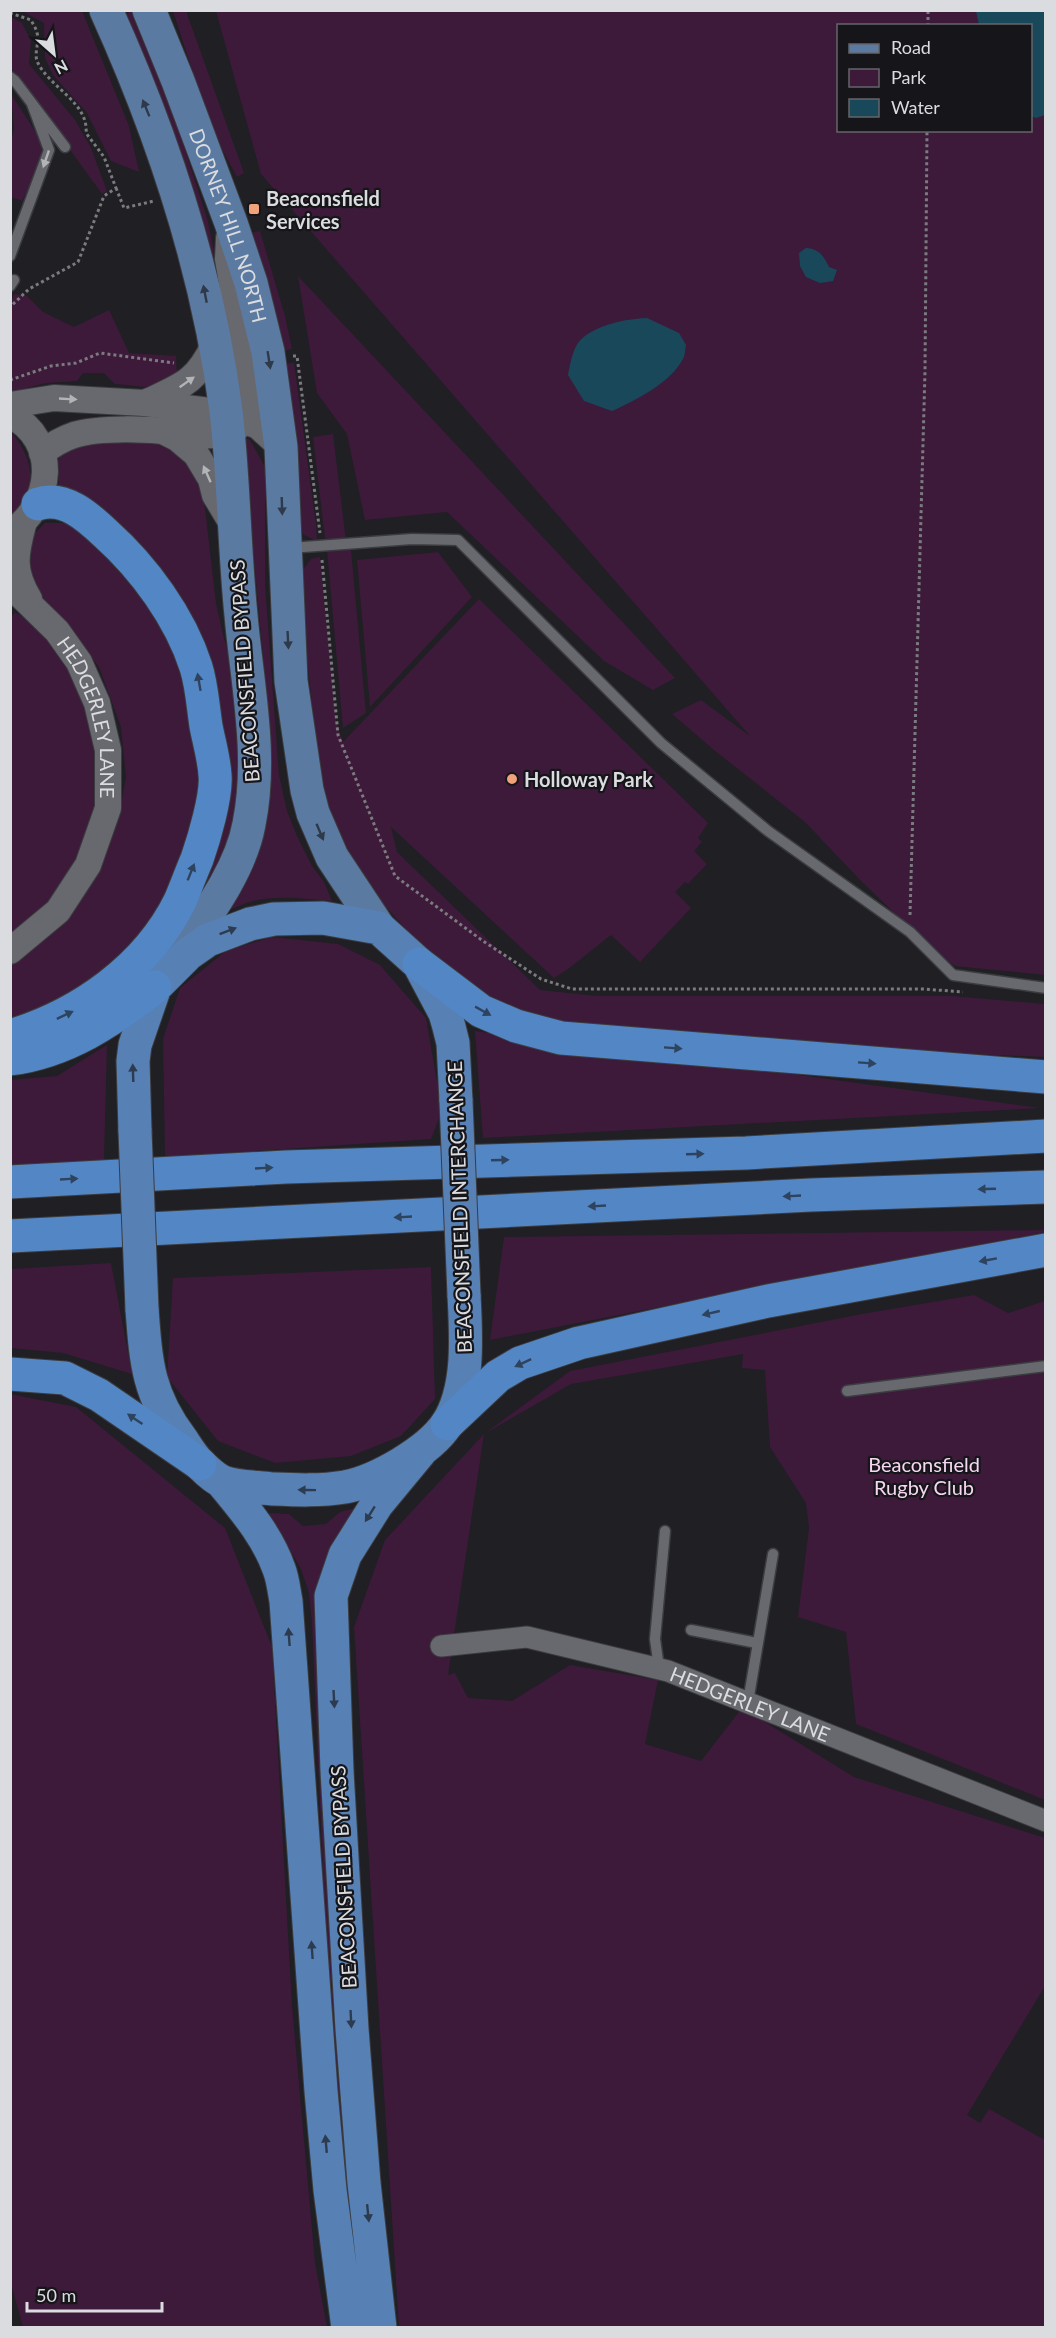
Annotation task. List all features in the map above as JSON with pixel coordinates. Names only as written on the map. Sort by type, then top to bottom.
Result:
[{"type":"highway","points":[[10,1036],[33,1029],[71,1012],[101,993],[149,948],[179,902],[205,838],[215,777],[196,668],[175,619],[145,576],[94,522],[62,503],[47,502],[24,521]]},
{"type":"highway","points":[[10,1059],[41,1053],[78,1038],[121,1013],[208,939],[250,924],[274,919],[315,918],[379,928]]},
{"type":"highway","name":"BEACONSFIELD INTERCHANGE","points":[[211,1473],[255,1487],[313,1491],[347,1486],[375,1476],[420,1452],[447,1424],[457,1400],[463,1374],[466,1337],[453,1043],[441,1005],[419,964],[379,928]]},
{"type":"highway","points":[[419,964],[481,1011],[516,1026],[561,1038],[1046,1077]]},
{"type":"highway","points":[[160,982],[135,1045],[133,1061],[146,1362],[152,1387],[172,1427],[211,1473]]},
{"type":"highway","points":[[10,1182],[286,1167],[746,1153],[1046,1136]]},
{"type":"highway","points":[[10,1236],[811,1195],[1046,1187]]},
{"type":"highway","points":[[447,1424],[498,1376],[520,1363],[549,1352],[768,1300],[1046,1250]]},
{"type":"highway","points":[[10,1374],[65,1378],[99,1395],[211,1473]]},
{"type":"highway","name":"BEACONSFIELD BYPASS","points":[[380,2328],[364,2183],[352,2029],[337,1772],[331,1596],[345,1555],[377,1504],[420,1452]]},
{"type":"highway","name":"BEACONSFIELD BYPASS","points":[[211,1473],[250,1516],[270,1547],[280,1571],[286,1602],[321,2091],[330,2190],[348,2328]]},
{"type":"main road","name":"DORNEY HILL NORTH","points":[[114,17],[164,154],[201,274],[214,345],[233,422]]},
{"type":"main road","name":"DORNEY HILL NORTH","points":[[155,19],[251,283],[268,352],[281,447]]},
{"type":"main road","name":"BEACONSFIELD BYPASS","points":[[160,982],[226,882],[249,827],[253,804],[254,735],[233,525],[233,422]]},
{"type":"main road","points":[[281,447],[291,681],[307,790],[313,813],[332,856],[379,928]]},
{"type":"street","points":[[10,415],[17,418],[32,433],[42,453],[57,442],[76,434],[99,431],[160,430],[211,435],[233,422],[250,407],[250,392],[228,260],[231,223]]},
{"type":"street","points":[[145,403],[192,379],[206,363],[214,345]]},
{"type":"street","points":[[10,405],[54,398],[145,403],[264,431],[281,447]]},
{"type":"street","points":[[160,430],[177,438],[196,454],[211,479],[215,495],[233,525]]},
{"type":"street","name":"HEDGERLEY LANE","points":[[35,608],[22,588],[16,572],[16,549],[24,521],[44,488],[45,470],[42,453]]},
{"type":"street","name":"HEDGERLEY LANE","points":[[10,585],[57,631],[79,662],[98,703],[108,750],[108,808],[88,866],[58,911],[10,951]]},
{"type":"street","name":"HEDGERLEY LANE","points":[[441,1646],[527,1637],[659,1668],[1046,1821]]},
{"type":"lane","points":[[10,77],[65,147]]},
{"type":"lane","points":[[10,256],[49,150],[32,104]]},
{"type":"lane","points":[[284,549],[412,540],[458,540],[661,743],[768,831],[910,932],[953,975],[1046,988]]},
{"type":"lane","points":[[847,1391],[1046,1366]]},
{"type":"lane","points":[[659,1668],[655,1639],[665,1531]]},
{"type":"lane","points":[[748,1702],[773,1554]]},
{"type":"lane","points":[[691,1630],[757,1642]]},
{"type":"path","points":[[10,13],[31,20],[38,34],[36,60],[55,85],[77,106],[87,126],[86,133],[104,157],[116,188],[104,196],[78,262],[29,289],[10,307]]},
{"type":"path","points":[[910,932],[925,371],[927,132]]},
{"type":"path","points":[[10,380],[51,366],[76,363],[100,353],[137,359],[170,360],[177,364]]},
{"type":"path","points":[[297,356],[322,546],[338,735],[395,876],[483,941],[541,979],[572,989],[924,989],[968,993]]},
{"type":"green space","points":[[22,11],[82,11],[129,126],[139,172],[111,161],[87,113],[53,75],[45,58],[44,23]]},
{"type":"green space","points":[[129,11],[140,11],[207,218],[233,338],[194,190],[127,15]]},
{"type":"green space","points":[[173,11],[186,11],[244,173],[237,177],[212,131]]},
{"type":"green space","points":[[216,11],[1045,11],[1045,975],[955,966],[935,952],[861,881],[805,822],[672,714],[701,700],[750,736],[261,174]]},
{"type":"green space","points":[[11,17],[22,23],[31,41],[29,64],[75,120],[91,148],[107,191],[102,194],[11,68]]},
{"type":"green space","points":[[11,94],[34,130],[42,152],[37,170],[22,201],[11,197],[10,148],[14,128]]},
{"type":"green space","points":[[260,231],[285,316],[292,349],[280,352],[251,233]]},
{"type":"green space","points":[[298,276],[675,678],[653,690],[604,661],[447,512],[365,520],[347,434],[317,393]]},
{"type":"green space","points":[[14,294],[27,296],[43,312],[74,327],[109,310],[129,353],[176,356],[177,379],[161,385],[146,387],[115,384],[104,373],[83,373],[77,381],[46,383],[11,392],[10,304]]},
{"type":"green space","points":[[294,363],[317,541],[304,535],[300,528],[280,364]]},
{"type":"green space","points":[[11,432],[19,442],[29,463],[30,485],[21,507],[11,516]]},
{"type":"green space","points":[[333,434],[346,541],[325,538],[313,437]]},
{"type":"green space","points":[[242,436],[250,440],[265,467],[265,584],[279,775],[287,811],[297,836],[312,866],[324,882],[332,901],[272,898],[250,902],[226,911],[266,769],[269,716]]},
{"type":"green space","points":[[81,437],[159,443],[182,456],[202,483],[216,603],[224,639],[234,667],[241,736],[236,825],[208,886],[180,931],[208,856],[203,663],[59,493],[58,460],[67,444]]},
{"type":"green space","points":[[45,523],[70,523],[108,553],[166,630],[186,677],[198,768],[197,816],[187,857],[142,939],[64,1006],[11,1023],[11,963],[27,954],[82,897],[118,822],[126,777],[121,727],[99,667],[33,586],[24,557],[32,536]]},
{"type":"green space","points":[[327,550],[351,550],[366,713],[343,728]]},
{"type":"green space","points":[[438,552],[472,597],[370,707],[357,560]]},
{"type":"green space","name":"Holloway Park","points":[[320,557],[336,721],[343,742],[479,599],[708,823],[698,838],[702,842],[694,851],[707,864],[688,884],[685,882],[675,892],[691,908],[640,962],[611,935],[554,978],[391,827],[397,852],[540,990],[597,996],[953,996],[1045,1004],[1045,1057],[918,1052],[540,1022],[484,1004],[438,964],[375,895],[337,839],[321,784],[304,632],[303,570],[311,559]]},
{"type":"green space","points":[[15,612],[42,629],[62,655],[87,704],[99,759],[96,811],[70,878],[24,933],[10,941],[10,619]]},
{"type":"green space","points":[[272,937],[338,944],[380,965],[426,1018],[442,1111],[431,1139],[165,1157],[163,1039],[180,988],[226,951]]},
{"type":"green space","points":[[475,1031],[1040,1108],[483,1138]]},
{"type":"green space","points":[[107,1045],[104,1161],[11,1165],[10,1080],[57,1076]]},
{"type":"green space","points":[[1045,1230],[1045,1232],[490,1340],[504,1237]]},
{"type":"green space","points":[[111,1263],[132,1374],[63,1353],[11,1348],[11,1269]]},
{"type":"green space","points":[[431,1267],[435,1399],[401,1436],[351,1456],[275,1463],[218,1441],[167,1377],[173,1278]]},
{"type":"green space","name":"Beaconsfield Rugby Club","points":[[974,1295],[1008,1313],[1045,1301],[1045,1800],[856,1724],[846,1632],[798,1617],[809,1528],[806,1503],[770,1447],[765,1370],[742,1368],[743,1354],[571,1384],[484,1434],[570,1371],[862,1314]]},
{"type":"green space","points":[[10,1394],[76,1407],[225,1528],[272,1647],[292,2006],[315,2263],[327,2327],[23,2327],[10,2280]]},
{"type":"green space","points":[[484,1434],[448,1675],[455,1673],[468,1698],[512,1701],[570,1665],[658,1680],[645,1744],[701,1761],[742,1708],[854,1777],[1045,1838],[1045,1986],[967,2115],[980,2123],[989,2109],[1045,2140],[1045,2327],[399,2327],[354,1627],[385,1540]]},
{"type":"green space","points":[[371,1504],[340,1554],[373,2327],[351,2263],[328,1986],[309,1593],[301,1569],[269,1513],[289,1514],[303,1526],[326,1524],[340,1512]]},
{"type":"water","points":[[976,11],[1045,11],[1045,115],[1036,118],[1032,116],[1032,24],[979,24]]},
{"type":"water","points":[[806,248],[817,251],[829,267],[837,270],[833,281],[820,283],[806,277],[800,266],[799,253]]},
{"type":"water","points":[[647,318],[679,333],[686,345],[684,358],[677,368],[661,384],[612,411],[584,401],[568,375],[578,343],[600,327]]},
{"type":"place","name":"Beaconsfield Services","points":[[254,209]]},
{"type":"place","name":"Holloway Park","points":[[512,779]]}]
